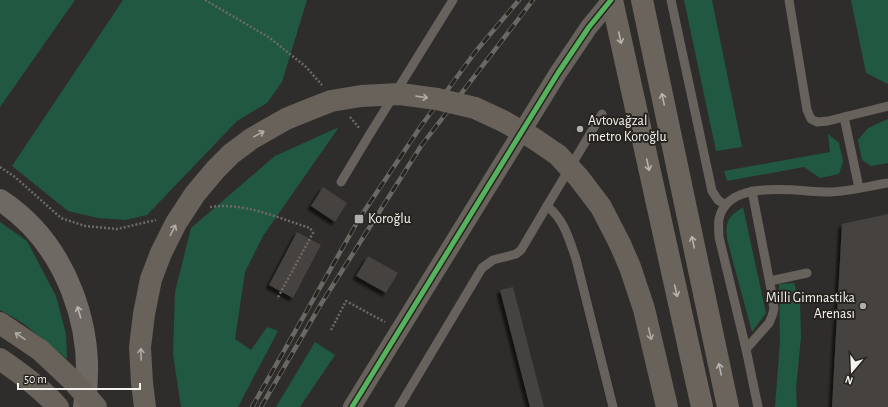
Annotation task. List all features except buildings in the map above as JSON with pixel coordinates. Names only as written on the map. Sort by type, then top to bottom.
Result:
[{"type":"highway","points":[[0,200],[22,217],[38,234],[58,260],[72,290],[84,332],[86,350],[87,370],[84,407]]},
{"type":"main road","points":[[612,0],[702,407]]},
{"type":"main road","points":[[642,0],[728,407]]},
{"type":"main road","points":[[145,407],[140,347],[144,314],[151,279],[161,253],[176,223],[195,194],[231,154],[251,139],[286,119],[331,101],[361,96],[400,94],[436,99],[475,108],[503,121],[533,138],[558,155],[579,178],[601,207],[630,267],[644,309],[667,407]]},
{"type":"main road","points":[[0,323],[40,350],[72,380],[96,407]]},
{"type":"main road","points":[[0,359],[23,375],[58,407]]},
{"type":"street","points":[[352,407],[558,73],[589,27],[612,0]]},
{"type":"lane","points":[[342,182],[368,137],[453,0]]},
{"type":"lane","points":[[671,0],[712,191],[718,200],[725,205]]},
{"type":"lane","points":[[789,0],[807,110],[812,119],[817,122],[828,121],[888,106]]},
{"type":"lane","points":[[399,407],[482,268],[492,260],[516,254],[521,250],[602,114]]},
{"type":"lane","points":[[844,117],[859,188]]},
{"type":"lane","points":[[758,407],[746,349],[719,237],[718,220],[725,205],[735,198],[752,192],[768,189],[828,192],[888,183]]},
{"type":"lane","points":[[746,349],[769,323],[774,309],[770,281],[752,192]]},
{"type":"lane","points":[[547,206],[554,211],[562,221],[576,259],[613,407]]},
{"type":"lane","points":[[770,281],[807,273]]},
{"type":"path","points":[[205,0],[270,38],[306,67],[327,90]]},
{"type":"path","points":[[347,114],[368,137]]},
{"type":"path","points":[[0,167],[15,177],[61,218]]},
{"type":"path","points":[[277,299],[310,239]]},
{"type":"path","points":[[331,330],[346,301],[399,330]]},
{"type":"green space","points":[[0,0],[75,0],[0,107]]},
{"type":"green space","points":[[123,0],[307,0],[282,82],[267,103],[237,121],[147,215],[125,220],[98,218],[68,211],[12,166]]},
{"type":"green space","points":[[684,0],[712,0],[742,147],[716,151]]},
{"type":"green space","points":[[851,0],[888,0],[888,84],[866,73]]},
{"type":"green space","points":[[888,119],[888,163],[871,166],[862,160],[858,140],[868,128]]},
{"type":"green space","points":[[339,127],[263,236],[245,272],[235,339],[251,350],[267,327],[278,331],[238,407],[181,407],[173,354],[175,292],[191,228],[275,156]]},
{"type":"green space","points":[[828,134],[839,143],[843,161],[839,174],[820,178],[804,167],[727,181],[724,171],[830,152]]},
{"type":"green space","points":[[743,207],[766,313],[752,332],[726,233],[729,220]]},
{"type":"green space","points":[[0,222],[27,241],[56,296],[66,334],[67,359],[23,323],[0,310]]},
{"type":"green space","points":[[794,283],[800,301],[801,337],[796,389],[797,407],[775,407],[780,342],[779,284]]},
{"type":"green space","points":[[315,342],[335,355],[300,407],[276,407]]},
{"type":"railway","points":[[252,407],[359,219],[421,126],[476,51],[519,0]]},
{"type":"railway","points":[[261,407],[321,304],[421,146],[533,0]]},
{"type":"cycle path","points":[[352,407],[558,73],[589,27],[611,0]]},
{"type":"place","name":"Avtovağzal metro Koroğlu","points":[[580,129]]},
{"type":"place","name":"Koroğlu","points":[[359,219]]},
{"type":"place","name":"Milli Gimnastika Arenası","points":[[863,306]]}]
